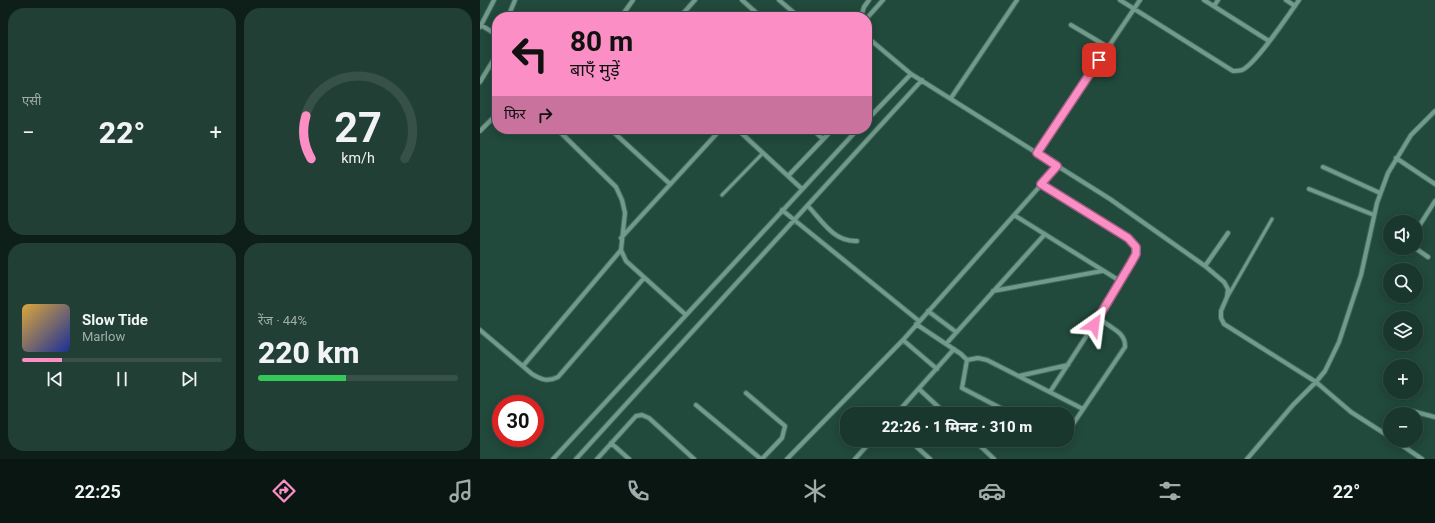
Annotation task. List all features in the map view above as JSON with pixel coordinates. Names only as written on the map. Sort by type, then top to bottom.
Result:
[{"type":"street","points":[[492,32],[481,26],[494,0]]},
{"type":"street","points":[[510,12],[515,0]]},
{"type":"street","points":[[625,12],[633,0]]},
{"type":"street","points":[[685,12],[695,0]]},
{"type":"street","points":[[742,0],[755,12]]},
{"type":"street","points":[[779,0],[793,12]]},
{"type":"street","points":[[862,12],[869,0]]},
{"type":"street","points":[[872,14],[883,0]]},
{"type":"street","points":[[951,98],[1017,0]]},
{"type":"street","points":[[1120,0],[1233,71],[1243,70],[1269,42],[1299,0]]},
{"type":"street","points":[[1037,153],[1140,0]]},
{"type":"street","points":[[1204,0],[1269,42]]},
{"type":"street","points":[[1214,6],[1218,0]]},
{"type":"street","points":[[1286,0],[1295,6]]},
{"type":"street","points":[[1070,25],[1108,47]]},
{"type":"street","points":[[872,41],[911,74],[1110,198],[1205,266],[1224,282],[1228,288],[1227,297],[1221,311],[1221,318],[1224,324],[1316,382],[1351,412],[1383,433]]},
{"type":"street","points":[[480,82],[492,62]]},
{"type":"street","points":[[872,115],[911,74]]},
{"type":"street","points":[[576,459],[922,80]]},
{"type":"street","points":[[1247,459],[1300,396],[1316,382],[1325,371],[1339,342],[1364,263],[1380,193],[1396,158],[1411,135],[1435,111]]},
{"type":"street","points":[[480,131],[492,119]]},
{"type":"street","points":[[562,134],[616,187],[622,200],[625,212],[621,238],[621,250],[626,261],[686,316]]},
{"type":"street","points":[[615,134],[670,184]]},
{"type":"street","points":[[621,238],[716,134]]},
{"type":"street","points":[[742,134],[802,189]]},
{"type":"street","points":[[818,134],[823,139]]},
{"type":"street","points":[[788,176],[828,134]]},
{"type":"street","points":[[553,459],[853,134]]},
{"type":"street","points":[[1396,158],[1435,184]]},
{"type":"street","points":[[789,458],[903,340],[1057,166]]},
{"type":"street","points":[[1323,167],[1380,193]]},
{"type":"street","points":[[1041,184],[1133,242],[1136,247],[1136,254],[1120,282],[1050,392]]},
{"type":"street","points":[[1309,190],[1374,215]]},
{"type":"street","points":[[1423,220],[1435,201]]},
{"type":"street","points":[[808,206],[840,239],[857,241]]},
{"type":"street","points":[[782,210],[793,221],[918,323],[967,360],[983,358],[1084,409]]},
{"type":"street","points":[[1014,215],[1120,282]]},
{"type":"street","points":[[1205,266],[1228,233]]},
{"type":"street","points":[[946,344],[1045,234]]},
{"type":"street","points":[[523,366],[621,250]]},
{"type":"street","points":[[1423,253],[1428,256]]},
{"type":"street","points":[[993,291],[1102,270]]},
{"type":"street","points":[[480,330],[542,380],[550,380],[558,377],[644,278]]},
{"type":"street","points":[[928,311],[956,332]]},
{"type":"street","points":[[1074,423],[1124,347],[1125,340],[1123,336],[1102,320],[1102,312]]},
{"type":"street","points":[[903,340],[937,369]]},
{"type":"street","points":[[902,407],[954,349]]},
{"type":"street","points":[[967,360],[962,388],[997,407]]},
{"type":"street","points":[[1019,376],[1068,365]]},
{"type":"street","points":[[919,389],[938,407]]},
{"type":"street","points":[[696,405],[761,459],[782,438],[785,426],[746,393]]},
{"type":"street","points":[[1423,414],[1435,417]]},
{"type":"street","points":[[597,459],[636,416],[642,415],[649,418],[694,459]]},
{"type":"street","points":[[611,443],[629,459]]},
{"type":"street","points":[[858,458],[867,447]]},
{"type":"street","points":[[917,447],[930,459]]},
{"type":"street","points":[[981,447],[994,459]]},
{"type":"street","points":[[1404,447],[1422,459]]},
{"type":"lane","points":[[722,195],[763,153]]},
{"type":"lane","points":[[1227,297],[1272,219]]},
{"type":"route","points":[[1094,325],[1136,254],[1136,247],[1128,238],[1041,184],[1057,166],[1037,153],[1099,60]]}]
